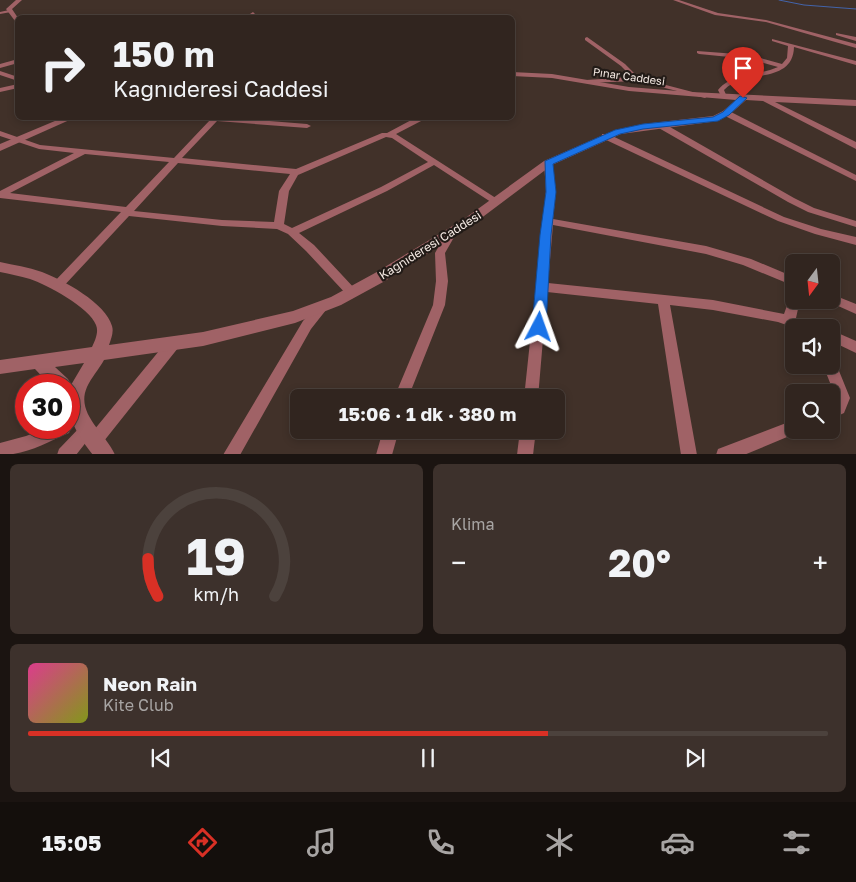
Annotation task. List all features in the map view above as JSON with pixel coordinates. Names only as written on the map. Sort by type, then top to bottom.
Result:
[{"type":"street","points":[[0,13],[9,11],[19,0]]},
{"type":"street","points":[[675,0],[724,15],[766,21],[856,46]]},
{"type":"street","points":[[9,11],[15,19]]},
{"type":"street","points":[[724,15],[774,18],[796,26],[856,39]]},
{"type":"street","points":[[587,39],[623,65],[637,79]]},
{"type":"street","points":[[774,40],[856,63]]},
{"type":"street","points":[[724,97],[721,90],[722,87],[736,80],[769,72],[782,66],[790,59],[791,46]]},
{"type":"street","points":[[699,52],[750,57],[782,66]]},
{"type":"street","points":[[0,66],[15,62]]},
{"type":"street","points":[[0,74],[15,78]]},
{"type":"street","name":"Pınar Caddesi","points":[[515,74],[552,76],[643,90],[706,96],[854,104]]},
{"type":"street","points":[[586,82],[637,79],[706,96]]},
{"type":"street","points":[[0,90],[15,87]]},
{"type":"street","name":"Kağnıderesi Caddesi","points":[[0,367],[174,344],[265,326],[322,307],[352,293],[452,232],[497,202],[548,163],[605,136],[629,129],[715,119],[726,113],[743,98]]},
{"type":"street","points":[[763,99],[856,146]]},
{"type":"street","points":[[726,113],[856,178]]},
{"type":"street","points":[[0,148],[64,120]]},
{"type":"street","points":[[57,286],[214,120]]},
{"type":"street","points":[[239,120],[307,126]]},
{"type":"street","points":[[279,226],[282,197],[287,183],[297,172],[376,137],[389,135],[416,120]]},
{"type":"street","points":[[660,125],[791,200],[811,210],[856,224]]},
{"type":"street","points":[[0,133],[39,147],[297,172]]},
{"type":"street","points":[[389,135],[497,202]]},
{"type":"street","points":[[605,136],[781,219],[819,232],[856,241]]},
{"type":"street","points":[[1,195],[82,152]]},
{"type":"street","points":[[292,232],[384,189],[434,162]]},
{"type":"street","points":[[532,389],[551,192],[548,163]]},
{"type":"street","points":[[1,195],[222,223],[279,226],[292,232],[310,248],[352,293]]},
{"type":"street","points":[[547,222],[706,250],[747,262],[785,278]]},
{"type":"street","points":[[405,389],[439,305],[442,281],[440,253],[452,232]]},
{"type":"street","points":[[1,268],[37,276],[57,286],[98,315],[104,324],[104,336],[98,354],[80,384]]},
{"type":"street","points":[[542,288],[663,299],[740,310],[785,319]]},
{"type":"street","points":[[663,299],[689,454]]},
{"type":"street","points":[[840,302],[856,309]]},
{"type":"street","points":[[232,454],[308,325],[322,307]]},
{"type":"street","points":[[840,339],[856,347]]},
{"type":"street","points":[[65,454],[87,434],[174,344]]},
{"type":"street","points":[[38,361],[51,374]]},
{"type":"street","points":[[840,390],[843,398],[840,406]]},
{"type":"street","points":[[80,416],[87,434]]},
{"type":"street","points":[[724,454],[785,430]]},
{"type":"street","points":[[0,451],[38,439]]},
{"type":"street","points":[[384,454],[388,439]]},
{"type":"street","points":[[525,454],[527,439]]},
{"type":"waterway","points":[[779,0],[804,5],[856,9]]},
{"type":"route","points":[[539,327],[545,235],[551,192],[548,163],[605,136],[629,129],[715,119],[726,113],[743,98]]}]
